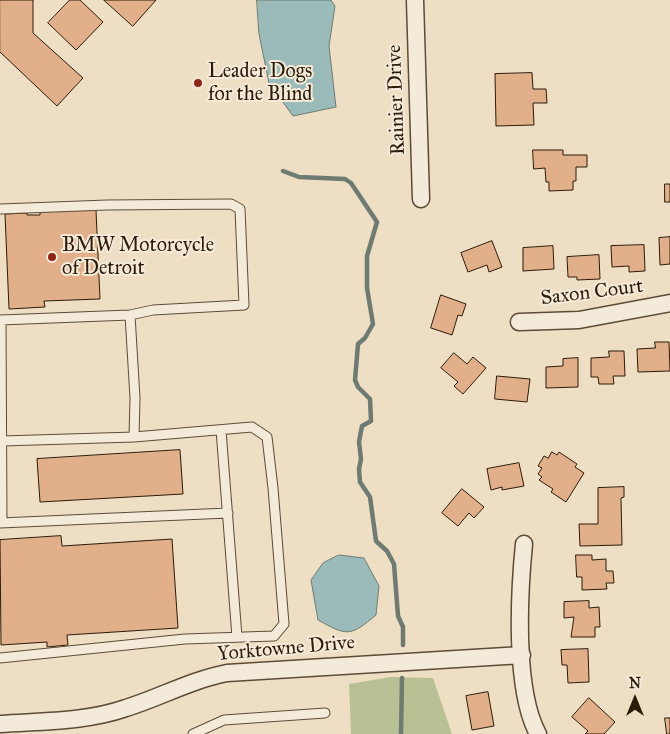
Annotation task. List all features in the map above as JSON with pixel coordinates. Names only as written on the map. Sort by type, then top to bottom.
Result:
[{"type":"street","name":"Rainier Drive","points":[[415,0],[421,199]]},
{"type":"street","name":"Saxon Court","points":[[518,322],[579,320],[670,303]]},
{"type":"street","points":[[524,544],[520,583],[524,688],[530,719],[538,734]]},
{"type":"street","name":"Yorktowne Drive","points":[[0,724],[63,720],[111,712],[187,683],[228,673],[522,655]]},
{"type":"lane","points":[[0,209],[194,204],[231,204],[240,209],[244,305],[153,310],[130,315],[0,320],[1,523],[228,513]]},
{"type":"lane","points":[[130,315],[135,398],[134,437]]},
{"type":"lane","points":[[0,658],[150,642],[274,636],[284,624],[273,488],[266,437],[252,427],[134,437],[2,441]]},
{"type":"lane","points":[[221,430],[237,638]]},
{"type":"lane","points":[[193,734],[224,720],[325,714]]},
{"type":"green space","points":[[391,677],[433,678],[452,734],[351,734],[349,684]]},
{"type":"water","points":[[257,0],[331,0],[335,6],[329,46],[336,107],[293,116],[269,83],[259,34]]},
{"type":"water","points":[[339,555],[364,558],[379,586],[376,615],[360,627],[348,632],[336,629],[318,620],[311,580],[323,563]]},
{"type":"building","points":[[0,0],[33,0],[33,33],[83,78],[57,106],[0,52]]},
{"type":"building","points":[[70,0],[80,0],[103,22],[76,50],[48,23]]},
{"type":"building","points":[[104,0],[156,0],[133,26]]},
{"type":"building","points":[[532,73],[533,89],[546,89],[547,103],[533,103],[534,125],[496,126],[495,74]]},
{"type":"building","points":[[533,150],[563,150],[563,155],[587,155],[587,167],[576,167],[576,181],[573,181],[573,190],[549,191],[549,182],[546,182],[545,168],[534,169]]},
{"type":"building","points":[[665,184],[670,184],[670,202],[665,202]]},
{"type":"building","name":"BMW Motorcycle of Detroit","points":[[96,210],[100,299],[44,301],[45,307],[9,309],[5,214],[27,213],[27,215],[40,215],[40,212]]},
{"type":"building","points":[[670,237],[670,264],[660,265],[659,238]]},
{"type":"building","points":[[492,241],[502,267],[489,272],[487,265],[468,272],[461,253]]},
{"type":"building","points":[[644,245],[645,271],[629,272],[629,266],[612,267],[611,246]]},
{"type":"building","points":[[553,246],[554,269],[523,271],[523,248]]},
{"type":"building","points":[[599,255],[600,279],[577,280],[577,277],[568,277],[567,257]]},
{"type":"building","points":[[441,295],[466,304],[462,316],[458,315],[452,335],[431,328]]},
{"type":"building","points":[[655,342],[669,342],[670,371],[638,372],[637,349],[655,348]]},
{"type":"building","points":[[609,351],[624,351],[625,376],[613,376],[614,384],[599,384],[598,377],[591,377],[591,358],[609,357]]},
{"type":"building","points":[[454,353],[467,364],[473,357],[486,368],[463,394],[454,386],[458,382],[441,368]]},
{"type":"building","points":[[578,358],[578,387],[546,388],[546,367],[563,366],[563,359]]},
{"type":"building","points":[[497,376],[530,379],[527,402],[495,399]]},
{"type":"building","points":[[180,450],[183,494],[40,502],[37,459]]},
{"type":"building","points":[[552,452],[557,455],[559,452],[577,464],[575,467],[584,473],[566,502],[551,492],[553,489],[539,480],[542,477],[538,474],[542,468],[538,466],[544,456],[548,458]]},
{"type":"building","points":[[519,463],[524,486],[502,490],[502,487],[491,490],[487,469]]},
{"type":"building","points":[[624,487],[624,497],[621,498],[622,545],[580,546],[579,524],[598,524],[598,488]]},
{"type":"building","points":[[462,489],[484,507],[474,518],[469,513],[458,526],[442,513]]},
{"type":"building","points":[[61,536],[62,546],[172,539],[178,628],[67,635],[68,645],[47,647],[47,642],[1,645],[0,540]]},
{"type":"building","points":[[576,555],[592,555],[592,560],[606,559],[606,571],[613,571],[614,583],[606,583],[607,589],[582,590],[582,577],[577,577]]},
{"type":"building","points":[[589,601],[589,608],[599,607],[600,627],[595,627],[595,637],[571,637],[574,617],[564,618],[564,602]]},
{"type":"building","points":[[588,649],[589,682],[568,683],[567,665],[562,665],[561,650]]},
{"type":"building","points":[[488,692],[494,726],[472,730],[466,696]]},
{"type":"building","points":[[589,698],[615,722],[604,734],[585,734],[588,731],[572,717]]},
{"type":"building","points":[[665,718],[670,718],[670,734],[667,734]]},
{"type":"waterway","points":[[283,171],[299,177],[345,179],[351,183],[377,222],[367,256],[367,288],[373,324],[365,338],[358,344],[355,380],[358,387],[370,399],[371,421],[362,426],[359,442],[361,459],[359,469],[360,482],[370,497],[376,541],[387,551],[394,564],[398,616],[403,627],[403,645]]},
{"type":"waterway","points":[[401,734],[402,678]]},
{"type":"place","name":"Leader Dogs for the Blind","points":[[198,83]]},
{"type":"place","name":"BMW Motorcycle of Detroit","points":[[52,257]]}]
